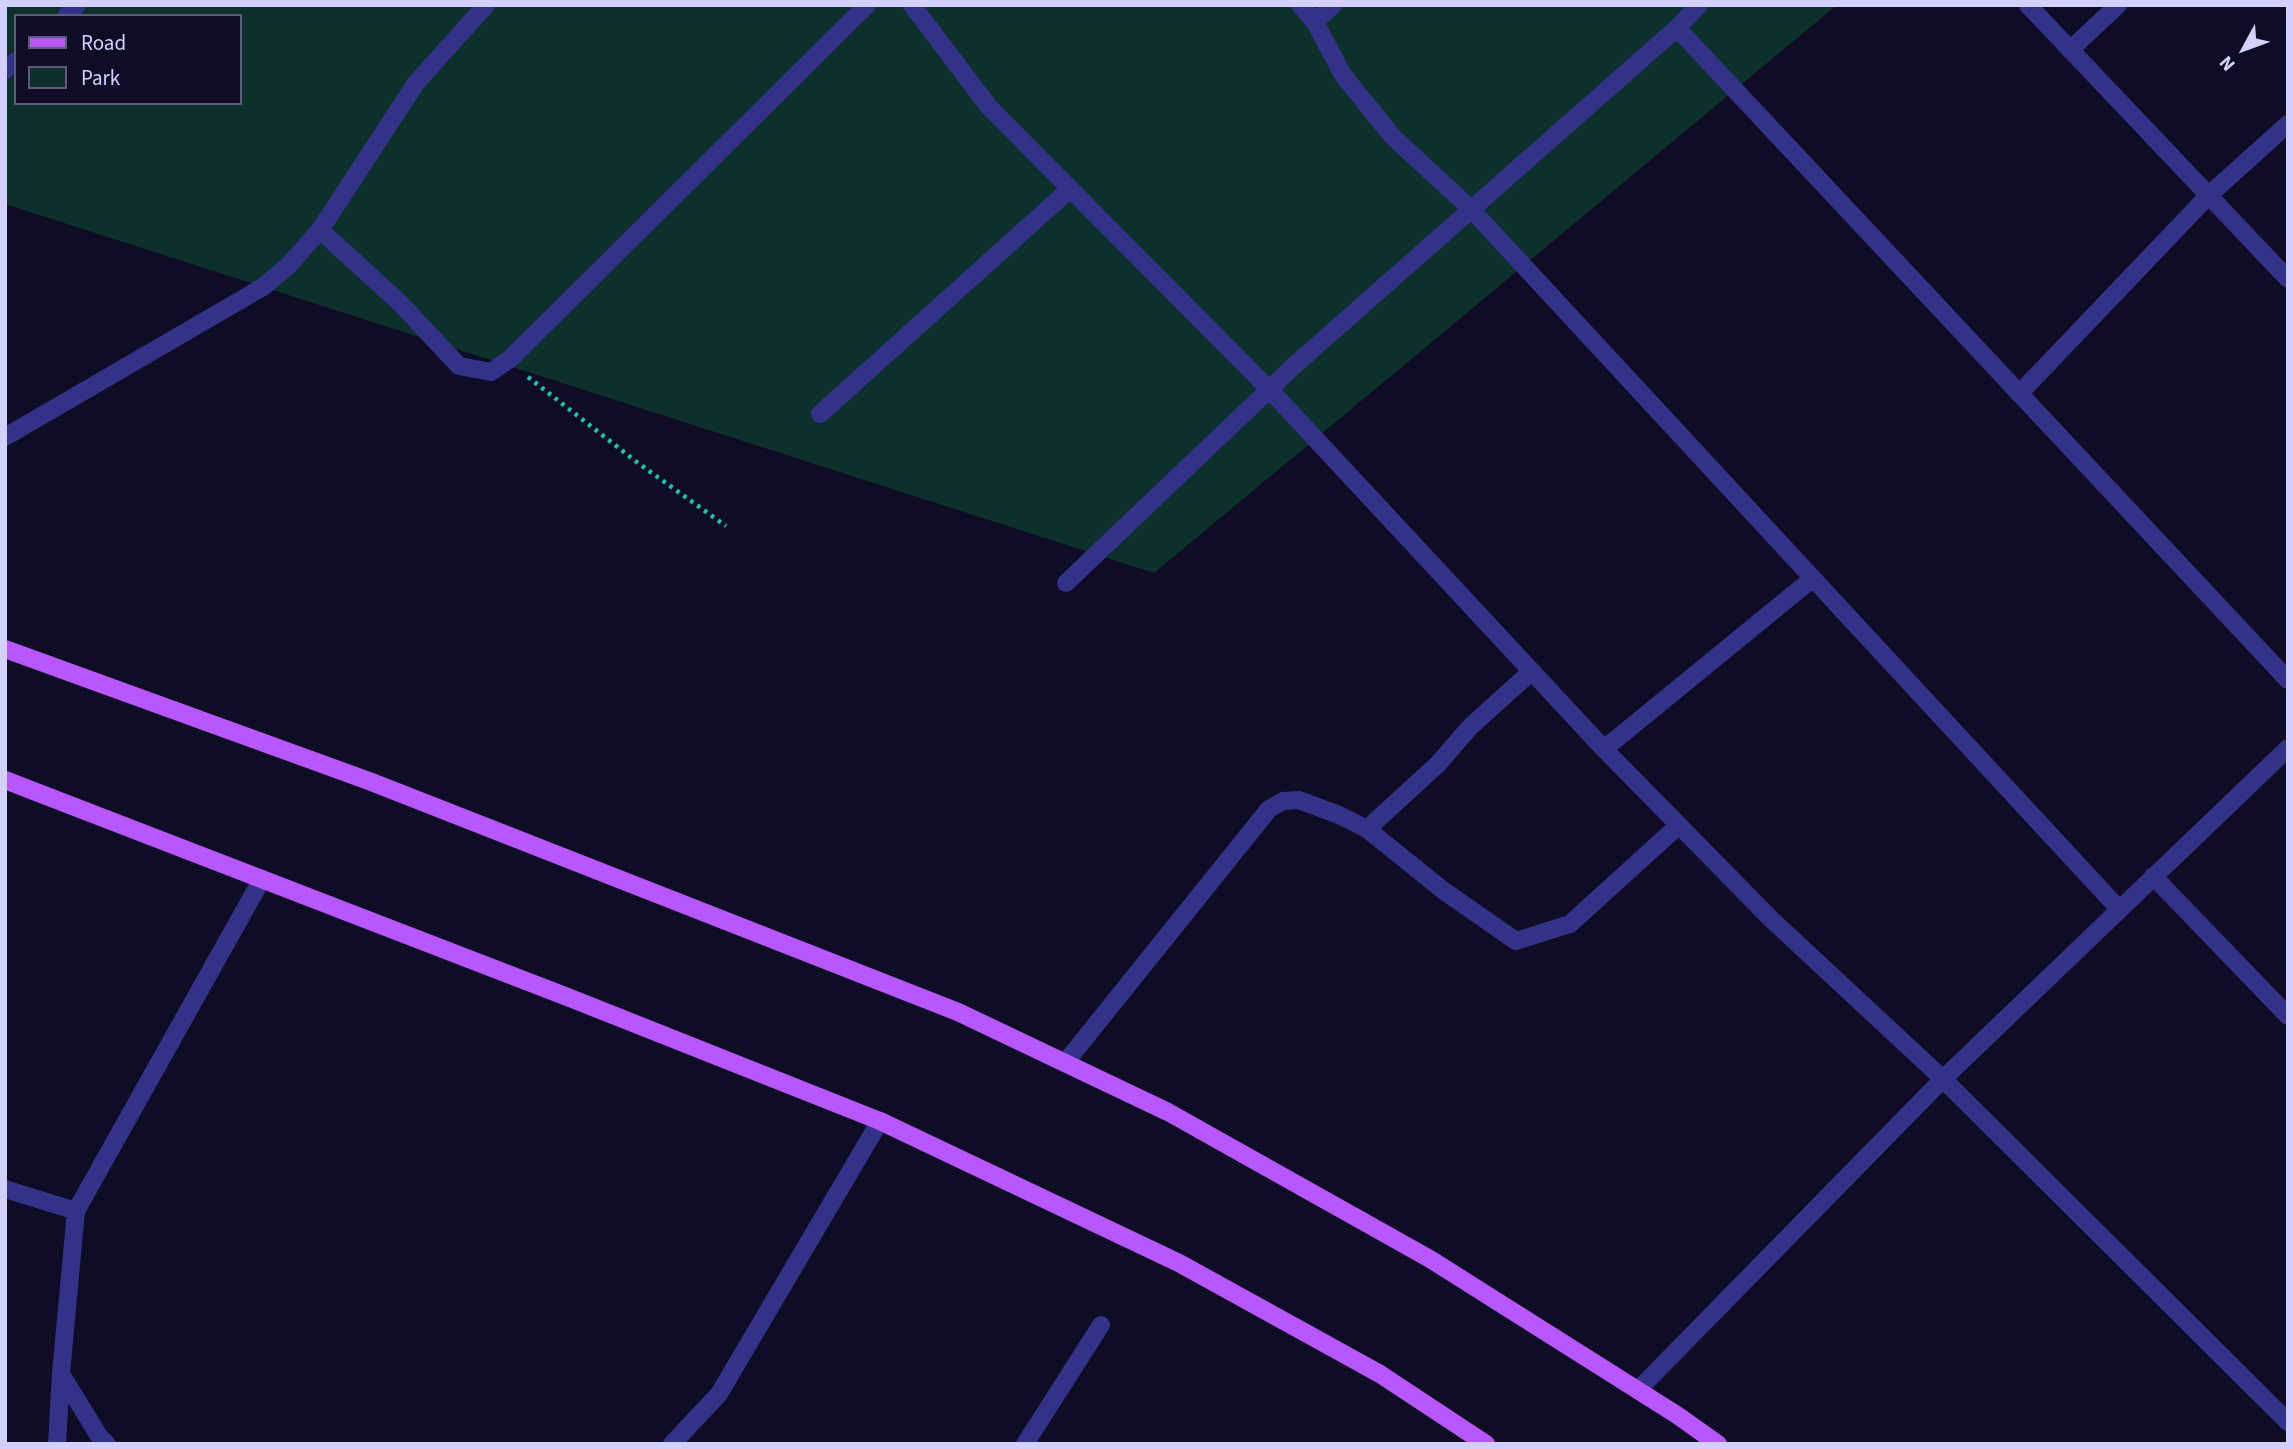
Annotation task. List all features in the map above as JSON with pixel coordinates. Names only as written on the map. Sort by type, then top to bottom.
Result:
[{"type":"main road","points":[[5,649],[381,786],[958,1012],[1168,1112],[1430,1259],[1638,1390],[1718,1444]]},
{"type":"main road","points":[[5,780],[880,1121],[1179,1263],[1380,1374],[1486,1444]]},
{"type":"street","points":[[5,437],[263,287],[288,266],[320,230],[415,83],[486,5]]},
{"type":"street","points":[[320,230],[400,303],[458,366],[491,372],[510,359],[867,5]]},
{"type":"street","points":[[912,5],[989,107],[1270,390],[1604,749],[1771,919],[1943,1079],[2288,1422]]},
{"type":"street","points":[[1300,5],[1315,22],[1343,75],[1393,137],[1471,209],[2119,909]]},
{"type":"street","points":[[1315,22],[1334,5]]},
{"type":"street","points":[[1066,583],[1270,390],[1677,28],[1699,5]]},
{"type":"street","points":[[2028,5],[2288,279]]},
{"type":"street","points":[[2070,50],[2118,5]]},
{"type":"street","points":[[1677,28],[2288,680]]},
{"type":"street","points":[[2019,394],[2209,195],[2288,124]]},
{"type":"street","points":[[820,414],[1070,189]]},
{"type":"street","points":[[1604,749],[1812,579]]},
{"type":"street","points":[[1367,829],[1438,764],[1470,727],[1532,671]]},
{"type":"street","points":[[1638,1390],[1943,1079],[2288,748]]},
{"type":"street","points":[[1065,1063],[1269,809],[1283,801],[1298,800],[1367,829],[1444,891],[1516,941],[1570,924],[1679,825]]},
{"type":"street","points":[[2153,876],[2288,1016]]},
{"type":"street","points":[[57,1444],[76,1210],[262,879]]},
{"type":"street","points":[[672,1444],[719,1394],[880,1121]]},
{"type":"street","points":[[5,1189],[76,1210]]},
{"type":"street","points":[[1025,1444],[1101,1325]]},
{"type":"street","points":[[61,1373],[107,1444]]},
{"type":"path","points":[[510,359],[544,390],[726,526]]},
{"type":"green space","points":[[5,5],[1837,5],[1154,573],[5,204]]}]
